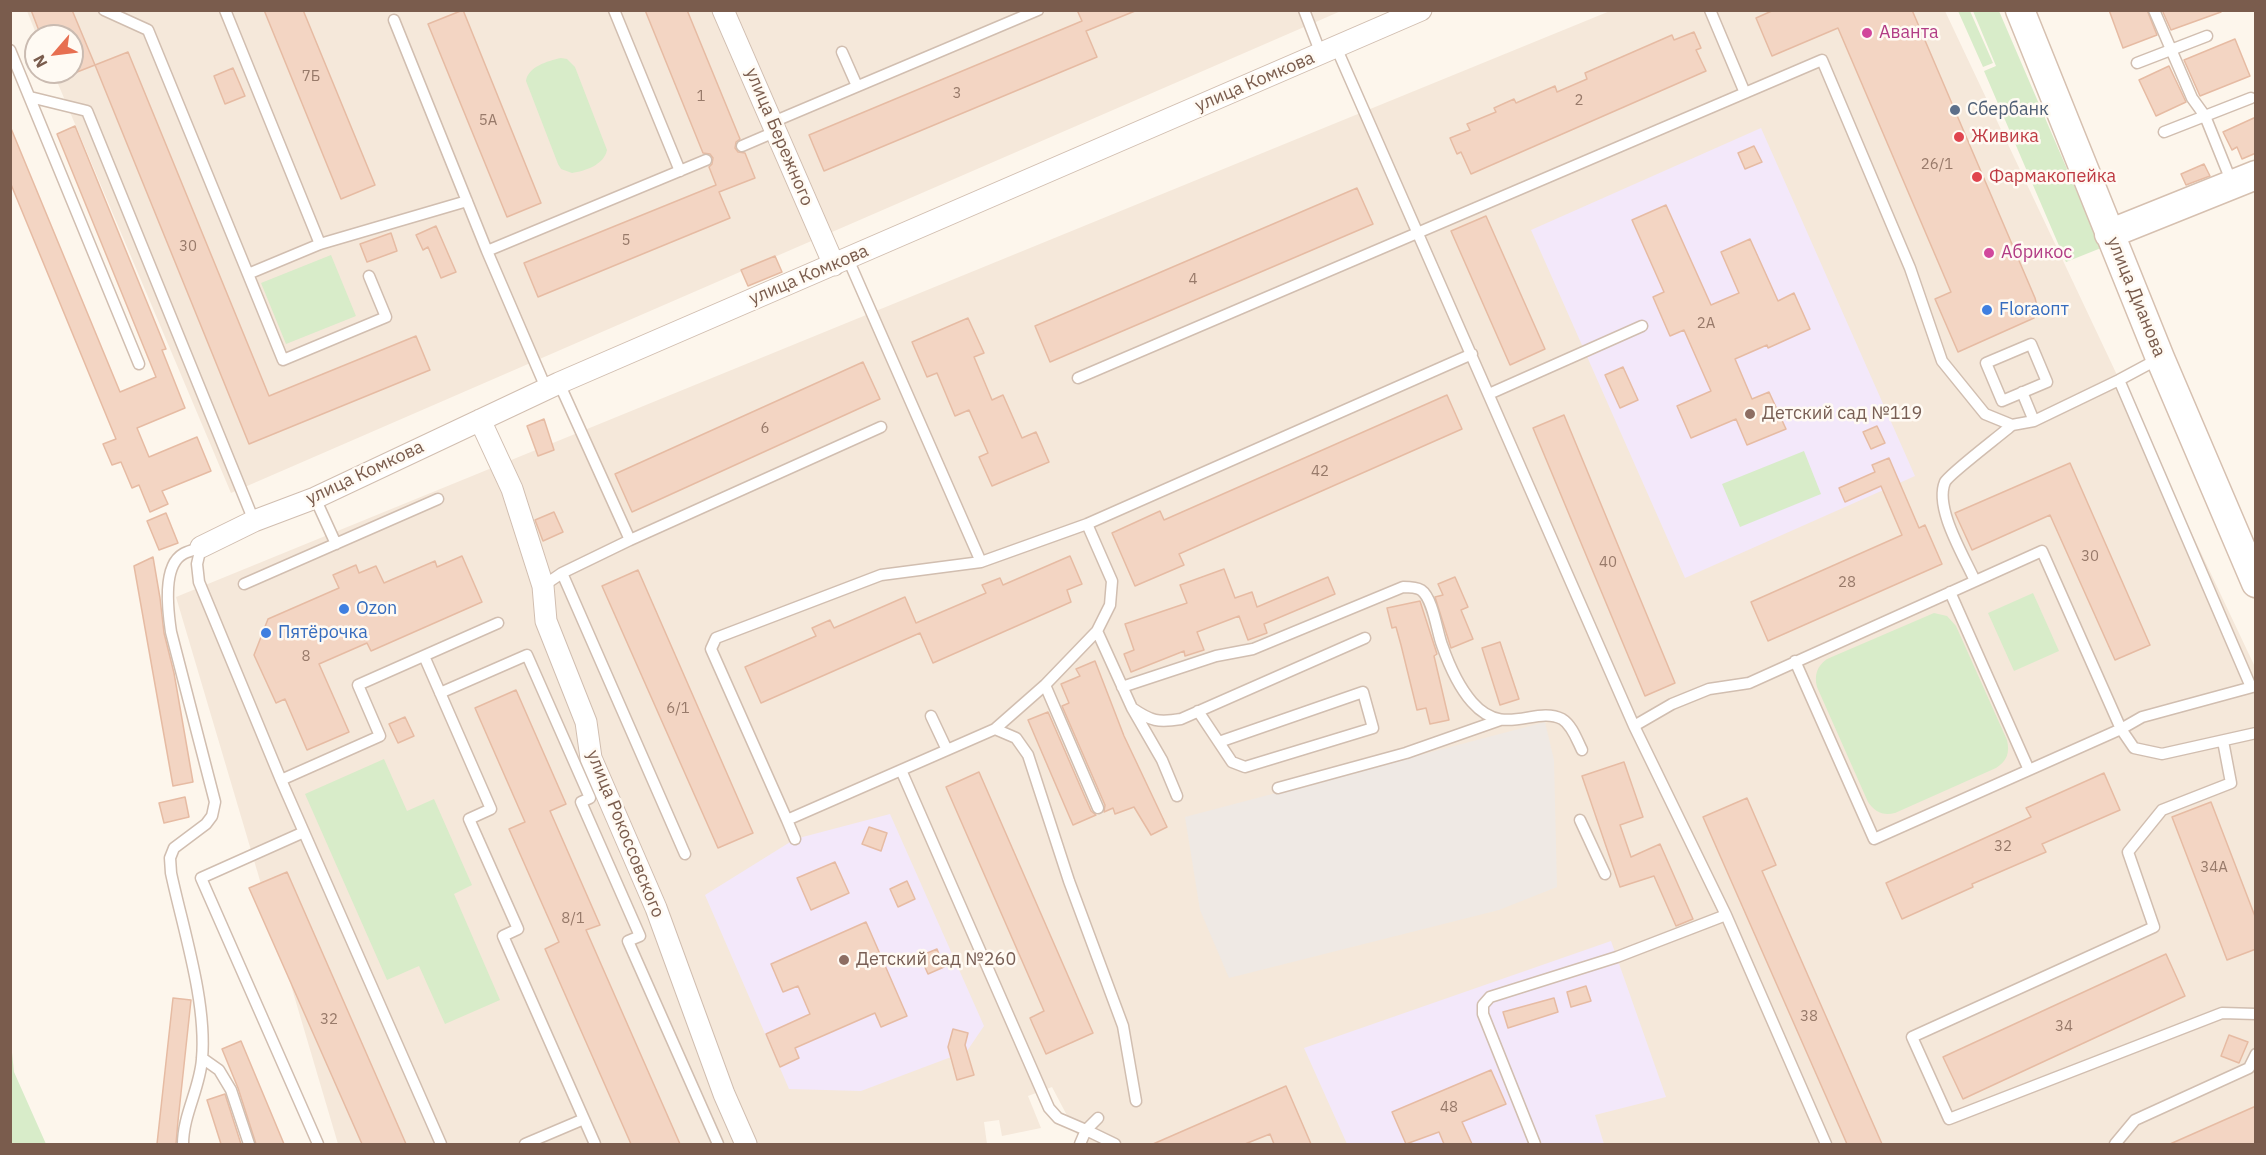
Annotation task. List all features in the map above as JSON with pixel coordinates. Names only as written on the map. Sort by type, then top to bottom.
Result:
[{"type":"main road","name":"улица Дианова","points":[[2020,10],[2160,358],[2256,582]]},
{"type":"main road","points":[[2109,234],[2244,179]]},
{"type":"street","name":"улица Бережного","points":[[723,10],[775,127],[841,262]]},
{"type":"street","name":"улица Комкова","points":[[201,548],[254,521],[315,498],[552,386],[1421,10]]},
{"type":"street","name":"улица Рокоссовского","points":[[480,420],[512,489],[543,586],[546,621],[586,722],[591,758],[656,908],[724,1094],[746,1144]]},
{"type":"lane","points":[[104,10],[148,30],[283,360],[386,317],[369,276]]},
{"type":"lane","points":[[225,10],[320,244]]},
{"type":"lane","points":[[614,10],[680,171]]},
{"type":"lane","points":[[742,146],[857,86],[1038,10]]},
{"type":"lane","points":[[1304,10],[1328,51],[1418,232],[1634,726],[1726,915],[1826,1144]]},
{"type":"lane","points":[[1710,10],[1745,93]]},
{"type":"lane","points":[[2154,10],[2192,98],[2244,179]]},
{"type":"lane","points":[[394,20],[487,251],[630,540]]},
{"type":"lane","points":[[2137,63],[2207,36]]},
{"type":"lane","points":[[10,50],[139,364]]},
{"type":"lane","points":[[843,52],[857,86]]},
{"type":"lane","points":[[1078,378],[1822,60],[1910,268],[1942,361],[1985,414],[2012,425]]},
{"type":"lane","points":[[30,97],[87,111],[254,521]]},
{"type":"lane","points":[[2164,132],[2251,98]]},
{"type":"lane","points":[[487,251],[706,160]]},
{"type":"lane","points":[[248,274],[320,244],[467,201]]},
{"type":"lane","points":[[841,262],[981,561]]},
{"type":"lane","points":[[1489,394],[1642,326]]},
{"type":"lane","points":[[2031,344],[2047,382],[2022,392],[2002,401],[1986,363],[2031,344]]},
{"type":"lane","points":[[795,840],[711,649],[716,638],[881,575],[981,561],[1087,524],[1472,354]]},
{"type":"lane","points":[[1975,581],[1945,513],[1942,498],[1946,480],[2012,425],[2034,421],[2160,358]]},
{"type":"lane","points":[[1795,661],[1874,839],[2121,729],[2142,717],[2253,686],[2119,380]]},
{"type":"lane","points":[[2022,392],[2034,421]]},
{"type":"lane","points":[[543,586],[562,573],[630,540],[881,427]]},
{"type":"lane","points":[[315,498],[336,544]]},
{"type":"lane","points":[[244,584],[438,498]]},
{"type":"lane","points":[[787,820],[995,729],[1045,685],[1097,631],[1110,605],[1112,581],[1087,524]]},
{"type":"lane","points":[[201,548],[197,564],[199,582],[281,780],[441,1144]]},
{"type":"lane","points":[[183,1144],[202,1058],[202,1033],[196,983],[171,873],[170,858],[174,848],[207,824],[212,816],[215,802],[171,632],[167,605],[168,584],[173,565],[181,555],[201,548]]},
{"type":"lane","points":[[1634,726],[1672,704],[1709,689],[1749,683],[2042,551],[2121,729],[2134,748],[2162,754],[2256,733]]},
{"type":"lane","points":[[562,573],[685,854]]},
{"type":"lane","points":[[1122,687],[1216,656],[1253,648],[1403,587],[1413,587],[1422,590],[1428,598],[1441,644],[1456,678],[1473,703],[1500,720],[1515,721],[1548,717],[1562,719],[1570,727],[1582,750]]},
{"type":"lane","points":[[1950,592],[2029,770]]},
{"type":"lane","points":[[281,780],[380,736],[358,685],[498,623]]},
{"type":"lane","points":[[1097,631],[1132,708],[1162,759],[1177,796]]},
{"type":"lane","points":[[1132,708],[1162,723],[1181,718],[1365,638]]},
{"type":"lane","points":[[440,693],[527,655],[590,798],[580,802],[640,936],[628,942],[718,1144]]},
{"type":"lane","points":[[424,656],[491,809],[469,819],[518,929],[503,936],[595,1144]]},
{"type":"lane","points":[[1045,685],[1098,808]]},
{"type":"lane","points":[[1198,711],[1232,762],[1245,767],[1373,728],[1362,692],[1219,741]]},
{"type":"lane","points":[[931,716],[947,750]]},
{"type":"lane","points":[[1278,788],[1406,753],[1500,720]]},
{"type":"lane","points":[[995,729],[1016,738],[1028,754],[1069,881],[1123,1026],[1136,1101]]},
{"type":"lane","points":[[2223,741],[2230,783],[2162,810],[2128,852],[2154,927],[1912,1037],[1949,1119],[2222,1012],[2256,1014]]},
{"type":"lane","points":[[901,770],[1049,1108],[1058,1118],[1115,1144]]},
{"type":"lane","points":[[1580,820],[1605,874]]},
{"type":"lane","points":[[304,832],[201,878],[318,1144]]},
{"type":"lane","points":[[1535,1144],[1483,1014],[1484,1005],[1490,997],[1617,957],[1726,915]]},
{"type":"lane","points":[[2115,1144],[2135,1120],[2249,1068],[2256,1054]]},
{"type":"lane","points":[[202,1058],[219,1070],[231,1090],[249,1144]]},
{"type":"lane","points":[[1080,1144],[1086,1130],[1098,1118]]},
{"type":"lane","points":[[525,1144],[584,1119]]},
{"type":"shaded area","points":[[27,11],[1341,11],[231,493],[58,84],[84,84],[84,24],[32,24]]},
{"type":"shaded area","points":[[1610,11],[1945,11],[2255,667],[2255,1144],[1082,1144],[1052,1087],[1028,1096],[1041,1128],[1002,1136],[999,1120],[984,1122],[987,1144],[338,1144],[176,597]]},
{"type":"shaded area","name":"Детский сад №119","points":[[1761,128],[1915,476],[1685,578],[1531,230]]},
{"type":"shaded area","points":[[1545,722],[1554,760],[1557,887],[1499,910],[1229,978],[1200,910],[1185,817]]},
{"type":"shaded area","name":"Детский сад №260","points":[[890,814],[984,1026],[967,1051],[861,1091],[789,1089],[705,895],[795,839]]},
{"type":"shaded area","points":[[1611,941],[1666,1097],[1595,1115],[1604,1144],[1347,1144],[1304,1048]]},
{"type":"green space","points":[[1958,11],[1970,11],[1993,63],[1983,67]]},
{"type":"green space","points":[[1973,11],[1999,11],[2101,248],[2066,262],[1984,71],[1996,66]]},
{"type":"green space","points":[[561,58],[567,59],[575,67],[607,150],[598,163],[588,169],[572,173],[561,169],[558,164],[526,81],[534,68]]},
{"type":"green space","points":[[331,255],[356,316],[286,344],[261,283]]},
{"type":"green space","points":[[1804,451],[1821,494],[1740,527],[1722,484]]},
{"type":"green space","points":[[2033,593],[2059,651],[2014,671],[1988,613]]},
{"type":"green space","points":[[1934,613],[1947,616],[1956,626],[2007,740],[2008,753],[1996,768],[1895,813],[1883,813],[1876,811],[1868,802],[1817,687],[1816,675],[1827,659]]},
{"type":"green space","points":[[384,759],[407,811],[434,799],[472,885],[454,894],[500,1000],[445,1024],[419,966],[387,980],[305,794]]},
{"type":"green space","points":[[11,1043],[14,1072],[46,1144],[11,1144]]},
{"type":"building","points":[[31,10],[72,10],[78,24],[36,24]]},
{"type":"building","points":[[264,10],[303,10],[375,185],[341,199]]},
{"type":"building","points":[[463,10],[541,203],[507,217],[428,24]]},
{"type":"building","points":[[645,10],[687,10],[740,139],[736,142],[735,148],[738,152],[745,153],[755,178],[719,192],[730,218],[538,297],[524,263],[716,185],[709,167],[713,158],[710,154],[703,153]]},
{"type":"building","points":[[1077,10],[1135,11],[1086,31],[1097,57],[824,171],[809,135],[1082,21]]},
{"type":"building","points":[[1774,10],[1912,10],[2035,298],[2037,306],[2034,318],[1958,352],[1935,299],[1951,292],[1838,28],[1772,56],[1756,18]]},
{"type":"building","points":[[2109,10],[2147,10],[2157,35],[2123,48]]},
{"type":"building","points":[[2162,10],[2220,10],[2221,12],[2171,30]]},
{"type":"building","points":[[1694,32],[1701,48],[1696,50],[1706,71],[1471,174],[1461,152],[1457,154],[1450,138],[1470,130],[1467,124],[1496,112],[1494,108],[1514,99],[1516,103],[1555,86],[1557,92],[1587,79],[1585,73],[1672,35],[1674,40]]},
{"type":"building","points":[[84,39],[95,65],[84,69]]},
{"type":"building","points":[[2235,39],[2250,76],[2200,96],[2184,60]]},
{"type":"building","points":[[128,52],[269,396],[416,336],[430,370],[249,444],[95,65]]},
{"type":"building","points":[[2169,66],[2186,102],[2156,116],[2139,80]]},
{"type":"building","points":[[233,68],[245,96],[225,104],[214,76]]},
{"type":"building","points":[[2256,117],[2256,153],[2242,159],[2237,147],[2232,150],[2223,132]]},
{"type":"building","points":[[10,126],[120,392],[156,377],[57,134],[75,126],[166,349],[162,350],[185,408],[137,428],[149,457],[197,437],[211,471],[162,491],[168,504],[150,512],[139,485],[132,488],[121,462],[112,465],[103,444],[116,439],[10,182]]},
{"type":"building","points":[[1754,146],[1762,162],[1745,169],[1738,153]]},
{"type":"building","points":[[2204,164],[2210,176],[2186,185],[2181,174]]},
{"type":"building","points":[[1357,188],[1373,224],[1050,362],[1035,326]]},
{"type":"building","points":[[1666,205],[1711,305],[1739,293],[1721,252],[1750,239],[1778,301],[1794,293],[1810,329],[1768,348],[1767,345],[1735,359],[1752,399],[1769,392],[1786,429],[1747,445],[1736,419],[1691,438],[1677,406],[1711,391],[1684,330],[1670,336],[1653,297],[1664,292],[1632,220]]},
{"type":"building","points":[[1486,216],[1545,349],[1510,365],[1451,231]]},
{"type":"building","points":[[436,226],[456,272],[441,278],[428,247],[423,250],[416,235]]},
{"type":"building","points":[[391,233],[397,251],[367,262],[360,244]]},
{"type":"building","points":[[775,256],[782,272],[748,286],[741,270]]},
{"type":"building","points":[[968,318],[984,353],[974,357],[992,400],[1003,395],[1022,438],[1036,432],[1049,462],[992,486],[979,457],[988,453],[969,410],[955,416],[937,373],[927,377],[912,342]]},
{"type":"building","points":[[863,362],[880,399],[632,512],[615,474]]},
{"type":"building","points":[[1623,367],[1638,400],[1620,408],[1605,375]]},
{"type":"building","points":[[1447,395],[1462,429],[1179,554],[1184,565],[1135,586],[1112,533],[1160,511],[1164,520]]},
{"type":"building","points":[[1564,415],[1675,683],[1645,696],[1533,428]]},
{"type":"building","points":[[544,419],[554,450],[538,456],[527,426]]},
{"type":"building","points":[[1877,426],[1885,443],[1871,449],[1863,432]]},
{"type":"building","points":[[1889,458],[1919,528],[1925,525],[1942,564],[1768,641],[1751,602],[1902,535],[1881,486],[1845,502],[1839,488],[1875,472],[1872,465]]},
{"type":"building","points":[[2070,463],[2150,645],[2115,660],[2050,515],[1972,550],[1955,513]]},
{"type":"building","points":[[554,512],[563,532],[543,541],[535,520]]},
{"type":"building","points":[[166,513],[178,543],[159,550],[147,521]]},
{"type":"building","points":[[462,556],[482,602],[371,651],[367,643],[319,664],[349,732],[307,750],[285,699],[276,703],[254,655],[268,619],[339,588],[333,575],[356,565],[359,573],[376,566],[384,583],[435,561],[437,567]]},
{"type":"building","points":[[1070,556],[1082,584],[1067,590],[1071,602],[933,663],[920,633],[761,703],[745,667],[816,636],[812,628],[830,620],[834,628],[905,597],[916,623],[986,593],[982,585],[1000,578],[1003,585]]},
{"type":"building","points":[[153,557],[164,633],[174,673],[193,782],[173,786],[134,566]]},
{"type":"building","points":[[1224,569],[1235,598],[1252,592],[1257,607],[1328,577],[1335,594],[1264,624],[1267,633],[1248,640],[1239,616],[1197,632],[1204,650],[1185,656],[1184,651],[1131,672],[1124,654],[1134,650],[1125,624],[1187,603],[1180,585]]},
{"type":"building","points":[[638,570],[753,833],[718,848],[602,586]]},
{"type":"building","points":[[1455,577],[1468,607],[1461,610],[1473,639],[1451,648],[1435,597],[1443,595],[1438,584]]},
{"type":"building","points":[[1420,601],[1437,654],[1434,656],[1449,720],[1430,724],[1426,708],[1417,710],[1396,627],[1392,628],[1387,608]]},
{"type":"building","points":[[1500,642],[1519,699],[1500,705],[1482,648]]},
{"type":"building","points":[[1095,661],[1124,736],[1167,827],[1151,835],[1134,807],[1115,814],[1113,808],[1104,812],[1105,805],[1062,706],[1069,703],[1061,684],[1080,676],[1076,669]]},
{"type":"building","points":[[516,690],[566,804],[550,811],[600,925],[586,930],[680,1144],[631,1144],[545,949],[559,942],[509,829],[525,822],[475,708]]},
{"type":"building","points":[[1048,712],[1091,811],[1096,815],[1073,825],[1028,720]]},
{"type":"building","points":[[405,717],[414,736],[398,743],[389,724]]},
{"type":"building","points":[[1624,762],[1643,817],[1620,825],[1631,857],[1660,844],[1693,919],[1676,926],[1654,876],[1620,887],[1582,776]]},
{"type":"building","points":[[979,772],[1093,1033],[1046,1054],[1030,1018],[1044,1011],[946,787]]},
{"type":"building","points":[[2104,773],[2120,810],[2042,844],[2046,852],[1972,884],[1973,887],[1902,919],[1886,883],[2031,817],[2026,808]]},
{"type":"building","points":[[185,797],[189,817],[164,823],[159,803]]},
{"type":"building","points":[[1747,798],[1776,865],[1762,871],[1882,1144],[1847,1144],[1703,817]]},
{"type":"building","points":[[2211,802],[2256,919],[2256,949],[2227,960],[2172,817]]},
{"type":"building","points":[[869,827],[887,833],[881,851],[862,844]]},
{"type":"building","points":[[835,862],[849,893],[811,910],[797,878]]},
{"type":"building","points":[[287,872],[406,1144],[362,1144],[249,888]]},
{"type":"building","points":[[907,881],[915,899],[898,907],[890,889]]},
{"type":"building","points":[[866,922],[907,1016],[881,1027],[875,1013],[795,1048],[799,1058],[780,1067],[766,1034],[810,1014],[798,986],[783,992],[771,964]]},
{"type":"building","points":[[937,949],[944,967],[928,974],[920,956]]},
{"type":"building","points":[[2166,954],[2185,996],[1963,1099],[1943,1057]]},
{"type":"building","points":[[1586,986],[1591,1001],[1571,1007],[1567,992]]},
{"type":"building","points":[[173,998],[191,1000],[176,1144],[157,1144]]},
{"type":"building","points":[[1554,998],[1558,1012],[1508,1028],[1503,1012]]},
{"type":"building","points":[[953,1029],[968,1033],[965,1045],[974,1075],[957,1080],[948,1047]]},
{"type":"building","points":[[2229,1035],[2248,1042],[2239,1063],[2221,1056]]},
{"type":"building","points":[[241,1041],[284,1144],[256,1144],[238,1088],[222,1049]]},
{"type":"building","points":[[1491,1070],[1506,1104],[1462,1122],[1472,1144],[1444,1144],[1439,1132],[1406,1144],[1392,1112]]},
{"type":"building","points":[[1286,1086],[1311,1144],[1274,1144],[1270,1134],[1245,1144],[1153,1144]]},
{"type":"building","points":[[225,1094],[241,1144],[221,1144],[207,1100]]},
{"type":"building","points":[[2256,1106],[2256,1144],[2170,1144]]},
{"type":"place","name":"Аванта","points":[[1867,33]]},
{"type":"place","name":"Сбербанк","points":[[1955,110]]},
{"type":"place","name":"Живика","points":[[1959,137]]},
{"type":"place","name":"Фармакопейка","points":[[1977,177]]},
{"type":"place","name":"Абрикос","points":[[1989,253]]},
{"type":"place","name":"Floraопт","points":[[1987,310]]},
{"type":"place","name":"Детский сад №119","points":[[1750,414]]},
{"type":"place","name":"Ozon","points":[[344,609]]},
{"type":"place","name":"Пятёрочка","points":[[266,633]]},
{"type":"place","name":"Детский сад №260","points":[[844,960]]}]
